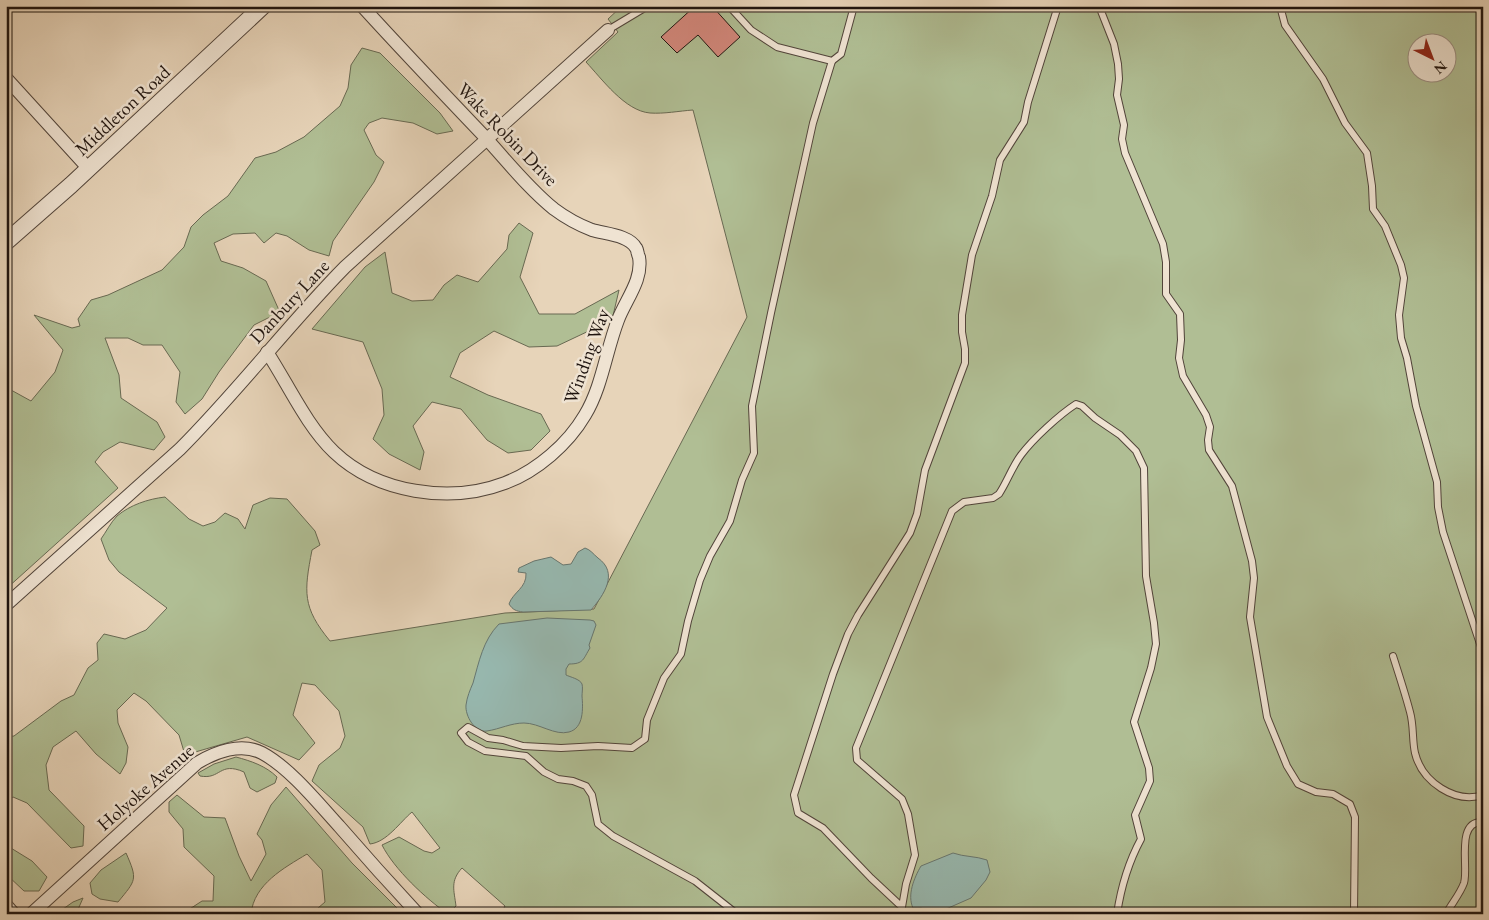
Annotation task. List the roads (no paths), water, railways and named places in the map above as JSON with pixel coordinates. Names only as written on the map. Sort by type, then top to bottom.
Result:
[{"type":"street","name":"Middleton Road","points":[[6,242],[71,186],[88,168],[263,6]]},
{"type":"street","name":"Wake Robin Drive","points":[[362,6],[526,184],[556,210],[573,221],[627,240],[637,248],[640,264]]},
{"type":"street","name":"Danbury Lane","points":[[6,605],[180,449],[345,268],[608,30]]},
{"type":"street","points":[[6,78],[88,168]]},
{"type":"street","name":"Winding Way","points":[[267,352],[311,425],[333,451],[367,476],[408,490],[440,493],[481,490],[506,483],[524,474],[546,459],[569,438],[586,414],[598,385],[618,319],[638,279],[640,264]]},
{"type":"street","name":"Holyoke Avenue","points":[[32,914],[197,763],[225,749],[233,748],[262,753],[283,768],[310,794],[418,914]]},
{"type":"street","points":[[6,906],[14,914]]},
{"type":"lane","points":[[608,30],[648,6]]},
{"type":"lane","points":[[729,6],[751,30],[777,46],[832,61]]},
{"type":"lane","points":[[737,914],[695,881],[613,836],[598,824],[592,796],[586,786],[573,781],[558,779],[544,772],[526,756],[485,751],[468,742],[461,733],[468,727],[488,738],[523,746],[561,748],[598,746],[632,748],[645,739],[647,720],[664,678],[681,654],[700,580],[710,556],[730,521],[742,480],[754,453],[752,406],[813,122],[832,61],[840,54],[854,6]]},
{"type":"lane","points":[[1058,6],[1028,102],[1024,122],[1000,160],[992,196],[972,255],[962,315],[965,363],[925,470],[918,514],[910,534],[858,615],[848,634],[833,674],[794,796],[798,814],[823,828],[870,878],[902,908],[914,855],[908,814],[902,798],[857,760],[856,748],[952,511],[964,502],[993,498],[999,494],[1020,456],[1033,441],[1065,411],[1076,404],[1082,406],[1095,418],[1120,435],[1136,451],[1144,468],[1146,576],[1156,644],[1146,686],[1134,722],[1149,768],[1150,781],[1135,815],[1141,839],[1129,862],[1117,914]]},
{"type":"lane","points":[[1099,6],[1114,44],[1118,64],[1119,80],[1117,95],[1124,125],[1122,139],[1125,154],[1163,244],[1166,262],[1166,294],[1180,314],[1181,340],[1179,358],[1182,376],[1206,415],[1210,427],[1209,450],[1232,486],[1252,561],[1254,578],[1250,617],[1266,717],[1287,766],[1298,784],[1316,792],[1333,794],[1350,804],[1354,817],[1354,914]]},
{"type":"lane","points":[[1280,6],[1285,25],[1323,79],[1345,123],[1367,154],[1372,186],[1373,209],[1385,226],[1401,265],[1404,278],[1399,315],[1401,338],[1407,358],[1416,406],[1437,482],[1438,507],[1443,532],[1483,652]]},
{"type":"lane","points":[[1393,656],[1413,723],[1416,755],[1427,776],[1448,793],[1459,797],[1471,798],[1483,795]]},
{"type":"lane","points":[[1446,914],[1457,898],[1464,881],[1464,850],[1467,833],[1471,826],[1483,822]]},
{"type":"water","points":[[585,548],[604,564],[608,570],[607,584],[601,598],[591,610],[523,612],[515,610],[510,606],[511,600],[526,578],[526,573],[518,572],[519,568],[534,561],[551,557],[563,565],[571,564],[578,552]]},
{"type":"water","points":[[547,618],[590,620],[594,621],[596,625],[589,645],[590,648],[584,658],[578,663],[569,664],[566,669],[566,675],[575,678],[582,685],[582,712],[578,726],[574,730],[564,733],[524,723],[487,731],[475,727],[469,719],[466,705],[482,652],[489,637],[499,624]]},
{"type":"water","points":[[953,853],[987,860],[990,872],[986,880],[971,898],[946,909],[929,911],[913,908],[911,892],[921,866]]}]
